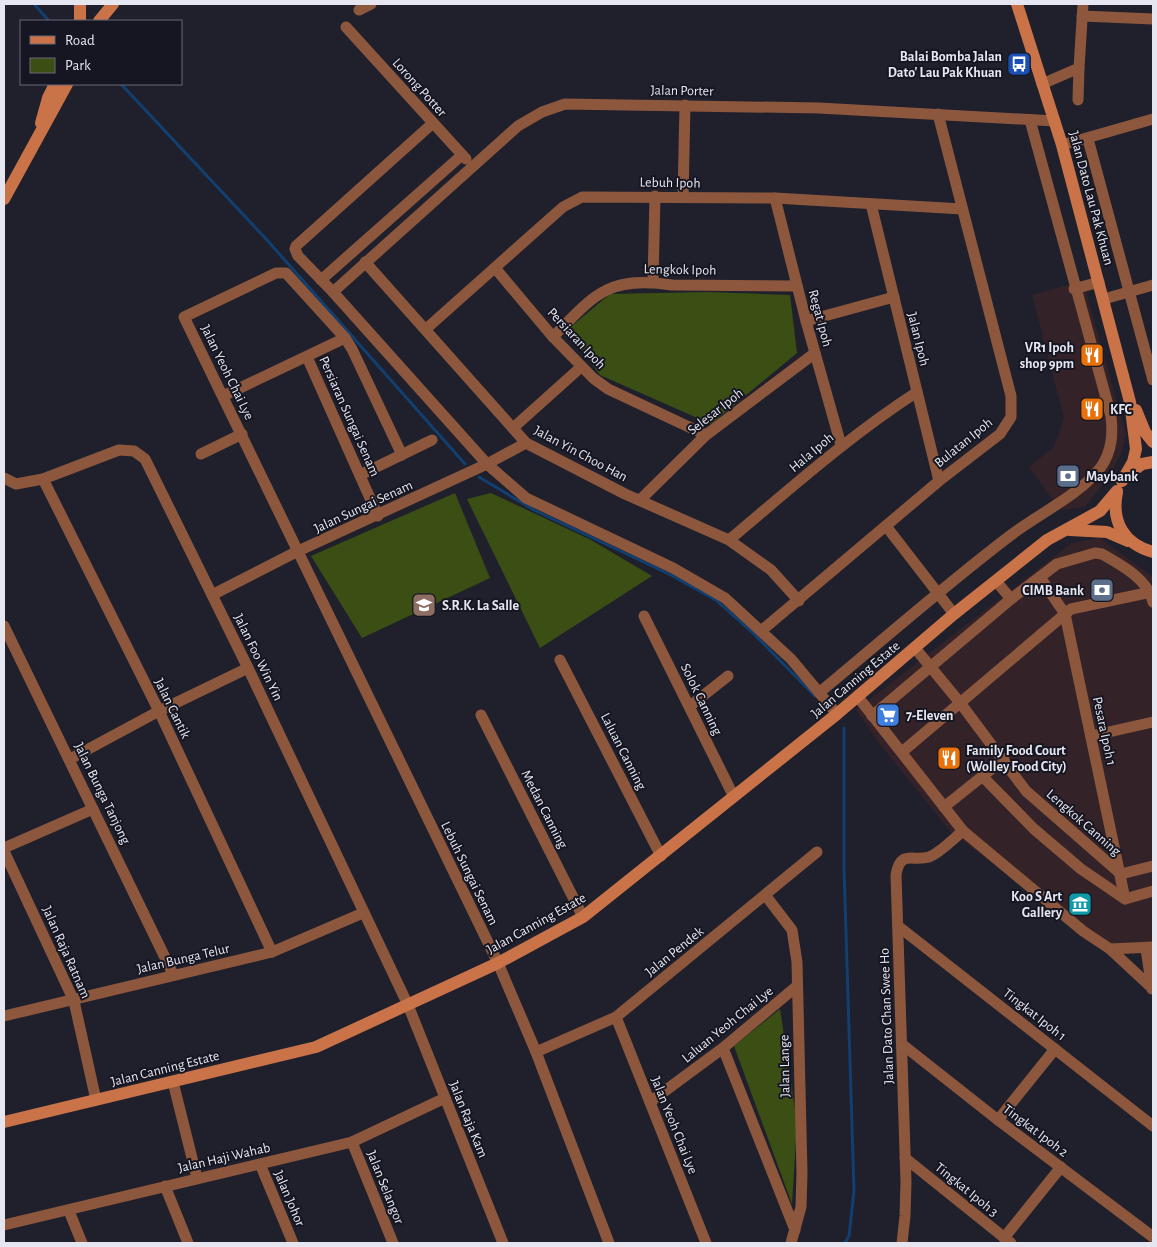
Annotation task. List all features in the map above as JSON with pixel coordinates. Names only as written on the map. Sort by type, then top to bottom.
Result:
[{"type":"street","points":[[76,4],[78,20]]},
{"type":"street","points":[[78,20],[80,4]]},
{"type":"street","points":[[88,4],[88,20]]},
{"type":"street","points":[[100,20],[113,4]]},
{"type":"street","points":[[359,10],[370,4]]},
{"type":"street","name":"Jalan Dato Lau Pak Khuan","points":[[1017,4],[1062,145],[1130,402],[1136,449],[1133,462],[1119,486]]},
{"type":"street","points":[[1078,100],[1082,10],[1153,20]]},
{"type":"street","name":"Lorong Potter","points":[[346,27],[473,165]]},
{"type":"street","points":[[1042,84],[1079,68]]},
{"type":"street","points":[[39,133],[48,98],[54,85]]},
{"type":"street","points":[[4,199],[66,85]]},
{"type":"street","name":"Jalan Porter","points":[[332,292],[518,126],[554,107],[584,104],[686,105],[938,114],[1055,121]]},
{"type":"street","points":[[683,197],[686,105]]},
{"type":"street","name":"Bulatan Ipoh","points":[[761,631],[939,481],[1000,434],[1009,422],[1012,410],[989,306],[938,114]]},
{"type":"street","points":[[820,692],[1011,535],[1089,480],[1106,459],[1112,439],[1111,416],[1074,289],[1030,120]]},
{"type":"street","points":[[1062,145],[1153,120]]},
{"type":"street","points":[[433,123],[296,246],[296,253],[486,464],[526,498],[673,568],[725,598],[790,659],[837,714]]},
{"type":"street","points":[[1088,139],[1131,291],[1153,380]]},
{"type":"street","points":[[321,280],[462,155]]},
{"type":"street","name":"Lebuh Ipoh","points":[[426,329],[563,207],[576,198],[588,196],[655,196],[775,198],[962,209]]},
{"type":"street","points":[[653,282],[655,196]]},
{"type":"street","name":"Regat Ipoh","points":[[775,198],[806,321],[841,446]]},
{"type":"street","name":"Jalan Ipoh","points":[[871,204],[939,481]]},
{"type":"street","name":"Jalan Yin Choo Han","points":[[365,262],[526,443],[640,500],[729,540],[771,570],[799,600]]},
{"type":"street","name":"Persiaran Ipoh","points":[[494,268],[581,368],[608,389],[706,435]]},
{"type":"street","name":"Jalan Yeoh Chai Lye","points":[[296,552],[242,434],[184,318],[280,272],[288,275],[345,338]]},
{"type":"street","name":"Lengkok Ipoh","points":[[553,337],[598,292],[622,285],[653,282],[672,285],[797,286]]},
{"type":"street","points":[[1074,289],[1099,282]]},
{"type":"street","points":[[1104,299],[1153,285]]},
{"type":"street","points":[[806,321],[894,297]]},
{"type":"street","points":[[223,396],[345,338],[402,455]]},
{"type":"street","name":"Selesar Ipoh","points":[[640,500],[706,435],[815,353]]},
{"type":"street","name":"Persiaran Sungai Senam","points":[[307,357],[378,516]]},
{"type":"street","points":[[513,428],[581,368]]},
{"type":"street","name":"Hala Ipoh","points":[[729,540],[841,446],[878,417],[917,392]]},
{"type":"street","name":"Jalan Dato Lau Pak Khuan","points":[[1130,402],[1145,432],[1153,442]]},
{"type":"street","points":[[201,454],[242,434]]},
{"type":"street","points":[[360,475],[432,440]]},
{"type":"street","name":"Jalan Sungai Senam","points":[[212,595],[296,552],[378,516],[526,443]]},
{"type":"street","name":"Jalan Foo Win Yin","points":[[4,478],[16,484],[43,479],[119,450],[127,449],[140,454],[149,466],[248,668],[408,1005]]},
{"type":"street","points":[[1130,542],[1121,531],[1116,519],[1114,505],[1119,486],[1131,471],[1142,464],[1153,462]]},
{"type":"street","name":"Jalan Cantik","points":[[43,479],[159,711],[272,952]]},
{"type":"street","name":"Jalan Canning Estate","points":[[4,1122],[316,1047],[498,963],[583,917],[661,856],[733,795],[858,697],[954,614],[1047,540],[1100,511],[1119,486]]},
{"type":"street","points":[[886,526],[954,614]]},
{"type":"street","name":"Jalan Canning Estate","points":[[1068,530],[1107,532],[1153,553]]},
{"type":"street","name":"Lebuh Sungai Senam","points":[[296,552],[498,963],[536,1052],[609,1243]]},
{"type":"street","points":[[872,716],[1011,599],[1059,563],[1100,553],[1139,578],[1152,597],[1077,607],[1065,614],[902,752]]},
{"type":"street","name":"Pesara Ipoh 1","points":[[1040,577],[1065,614],[1125,899]]},
{"type":"street","points":[[996,581],[1011,599]]},
{"type":"street","name":"Solok Canning","points":[[644,616],[733,795]]},
{"type":"street","name":"Jalan Bunga Tanjong","points":[[4,626],[173,974]]},
{"type":"street","name":"Lengkok Canning","points":[[915,648],[1004,759],[1026,791],[1121,874],[1153,867]]},
{"type":"street","name":"Laluan Canning","points":[[560,660],[661,856]]},
{"type":"street","points":[[70,759],[159,711],[248,668]]},
{"type":"street","points":[[690,706],[728,676]]},
{"type":"street","points":[[858,697],[963,831],[1083,931],[1110,949],[1153,991]]},
{"type":"street","name":"Medan Canning","points":[[481,715],[583,917]]},
{"type":"street","points":[[1091,736],[1153,722]]},
{"type":"street","points":[[944,807],[1004,759]]},
{"type":"street","points":[[983,777],[1034,829],[1074,864],[1125,899],[1153,891]]},
{"type":"street","points":[[4,849],[93,809]]},
{"type":"street","name":"Jalan Dato Chan Swee Ho","points":[[902,1243],[906,1216],[896,875],[899,864],[911,857],[930,857],[963,831]]},
{"type":"street","name":"Jalan Raja Ratnam","points":[[4,849],[74,1000],[96,1100]]},
{"type":"street","name":"Jalan Pendek","points":[[536,1052],[616,1017],[766,896],[817,852]]},
{"type":"street","name":"Jalan Lange","points":[[766,896],[792,930],[796,942],[802,1173],[801,1207],[791,1243]]},
{"type":"street","name":"Jalan Bunga Telur","points":[[4,1016],[173,974],[272,952],[363,913]]},
{"type":"street","name":"Tingkat Ipoh 1","points":[[898,926],[1153,1126]]},
{"type":"street","points":[[1110,949],[1150,948],[1153,991]]},
{"type":"street","name":"Laluan Yeoh Chai Lye","points":[[650,1102],[723,1048],[797,986]]},
{"type":"street","name":"Jalan Raja Kam","points":[[408,1005],[504,1243]]},
{"type":"street","name":"Jalan Yeoh Chai Lye","points":[[616,1017],[706,1243]]},
{"type":"street","name":"Tingkat Ipoh 2","points":[[902,1045],[998,1120],[1153,1236]]},
{"type":"street","points":[[723,1048],[795,1230]]},
{"type":"street","points":[[998,1120],[1055,1049]]},
{"type":"street","points":[[173,1082],[197,1178]]},
{"type":"street","name":"Jalan Haji Wahab","points":[[4,1225],[352,1142],[444,1098]]},
{"type":"street","name":"Jalan Selangor","points":[[352,1142],[393,1243]]},
{"type":"street","name":"Tingkat Ipoh 3","points":[[905,1158],[1008,1241]]},
{"type":"street","name":"Jalan Johor","points":[[260,1164],[293,1243]]},
{"type":"street","points":[[1008,1241],[1061,1167]]},
{"type":"street","points":[[165,1186],[188,1243]]},
{"type":"street","points":[[69,1211],[82,1243]]},
{"type":"shaded area","points":[[1083,281],[1126,434],[1121,454],[1110,475],[1085,507],[1060,510],[1029,467],[1054,447],[1064,418],[1032,295]]},
{"type":"shaded area","points":[[1100,538],[1153,577],[1153,944],[1127,948],[1087,941],[1038,898],[950,831],[878,742],[856,710],[1072,543]]},
{"type":"green space","points":[[709,292],[790,295],[797,353],[711,424],[600,375],[567,330],[610,294]]},
{"type":"green space","points":[[455,493],[490,578],[362,638],[311,556]]},
{"type":"green space","points":[[491,493],[591,540],[652,576],[540,648],[467,499]]},
{"type":"green space","points":[[780,1009],[797,1123],[792,1204],[734,1046]]},
{"type":"waterway","points":[[34,4],[48,20]]},
{"type":"waterway","points":[[122,85],[267,240],[465,464]]},
{"type":"waterway","points":[[479,477],[534,510],[669,574],[716,600],[754,634],[815,696]]},
{"type":"waterway","points":[[844,728],[844,868],[854,1191],[849,1236],[845,1243]]},
{"type":"place","name":"Balai Bomba Jalan Dato' Lau Pak Khuan","points":[[1019,64]]},
{"type":"place","name":"VR1 Ipoh shop 9pm","points":[[1092,355]]},
{"type":"place","name":"KFC","points":[[1092,409]]},
{"type":"place","name":"Maybank","points":[[1068,476]]},
{"type":"place","name":"CIMB Bank","points":[[1102,590]]},
{"type":"place","name":"S.R.K. La Salle","points":[[424,605]]},
{"type":"place","name":"7-Eleven","points":[[888,715]]},
{"type":"place","name":"Family Food Court (Wolley Food City)","points":[[949,758]]},
{"type":"place","name":"Koo S Art Gallery","points":[[1080,904]]}]
